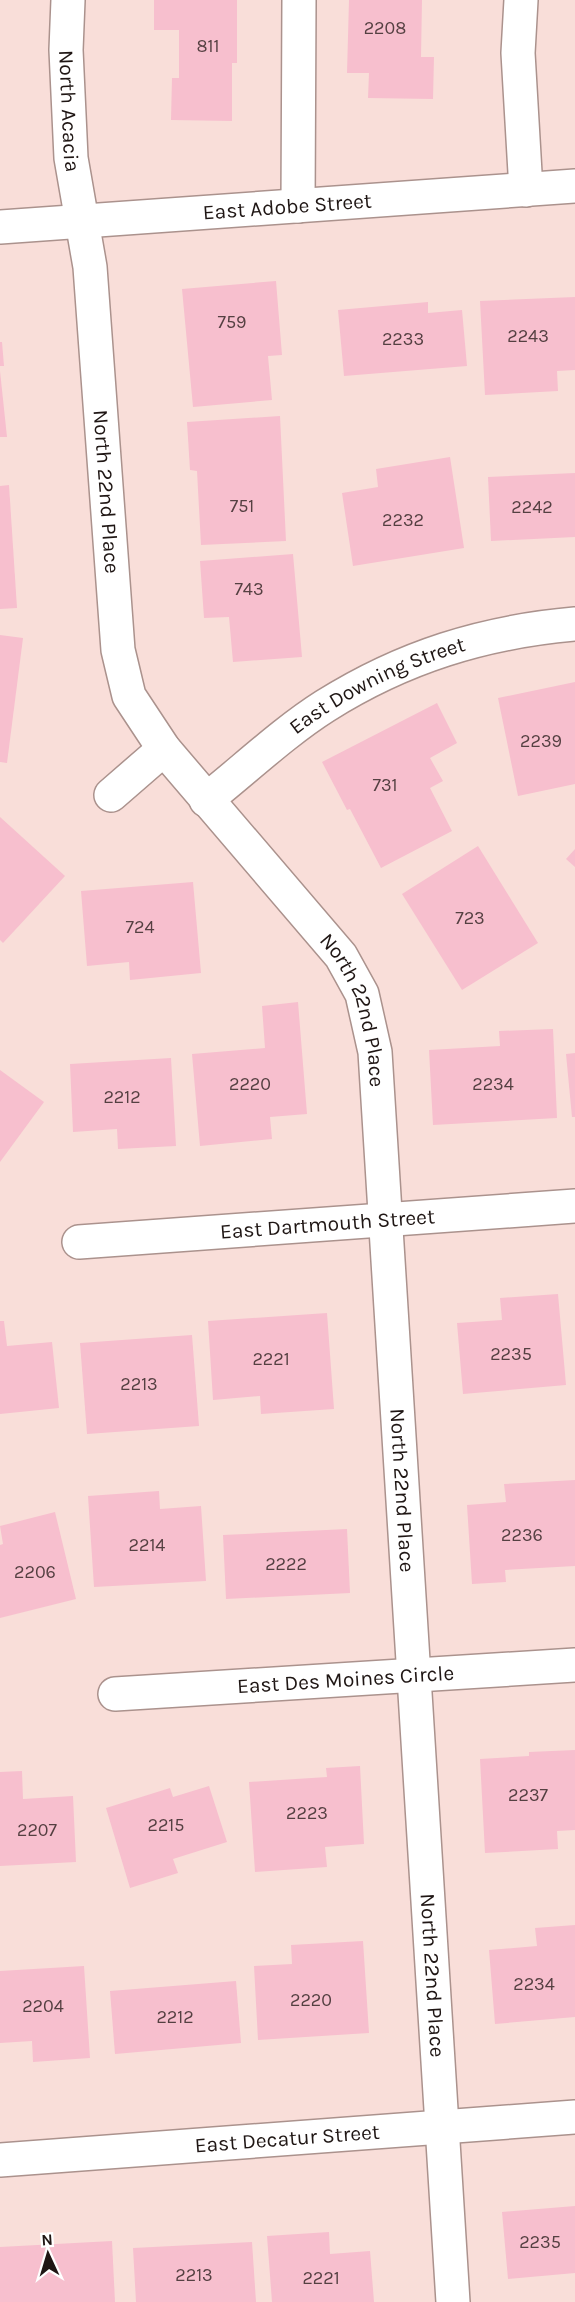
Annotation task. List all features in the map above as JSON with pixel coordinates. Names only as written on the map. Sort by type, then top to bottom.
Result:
[{"type":"street","name":"North Acacia","points":[[68,0],[66,50],[71,158],[82,221]]},
{"type":"street","points":[[298,206],[300,0]]},
{"type":"street","points":[[521,0],[518,53],[526,190]]},
{"type":"street","name":"East Adobe Street","points":[[0,227],[575,186]]},
{"type":"street","name":"North 22nd Place","points":[[82,221],[90,267],[118,650],[129,696],[165,749],[206,800],[341,956],[362,994],[375,1052],[453,2302]]},
{"type":"street","name":"East Downing Street","points":[[206,800],[323,707],[393,667],[469,640],[575,624]]},
{"type":"street","points":[[111,795],[165,749]]},
{"type":"street","name":"East Dartmouth Street","points":[[79,1242],[575,1206]]},
{"type":"street","name":"East Des Moines Circle","points":[[115,1694],[575,1665]]},
{"type":"street","name":"East Decatur Street","points":[[0,2160],[575,2117]]},
{"type":"building","points":[[154,0],[237,0],[237,63],[232,63],[232,121],[171,120],[172,78],[179,78],[179,30],[154,30]]},
{"type":"building","points":[[349,0],[422,0],[421,57],[434,57],[433,99],[368,98],[369,73],[347,73]]},
{"type":"building","points":[[276,281],[282,355],[268,356],[272,400],[193,407],[182,289]]},
{"type":"building","points":[[575,297],[575,370],[557,371],[558,391],[485,395],[480,301]]},
{"type":"building","points":[[428,302],[428,313],[462,310],[467,366],[344,376],[338,310]]},
{"type":"building","points":[[0,342],[2,342],[4,366],[0,366]]},
{"type":"building","points":[[0,371],[7,437],[0,437]]},
{"type":"building","points":[[280,416],[286,541],[201,545],[197,471],[190,470],[187,422]]},
{"type":"building","points":[[450,457],[464,548],[353,566],[342,493],[378,487],[376,469]]},
{"type":"building","points":[[575,473],[575,537],[491,541],[488,477]]},
{"type":"building","points":[[9,485],[17,608],[0,609],[0,486]]},
{"type":"building","points":[[293,554],[302,657],[233,662],[229,617],[204,618],[200,561]]},
{"type":"building","points":[[0,635],[23,638],[7,763],[0,762]]},
{"type":"building","points":[[575,682],[575,784],[518,796],[498,698]]},
{"type":"building","points":[[437,703],[457,743],[430,758],[443,781],[430,788],[452,831],[381,868],[322,762]]},
{"type":"building","points":[[0,817],[65,876],[3,943],[0,940]]},
{"type":"building","points":[[478,846],[538,943],[462,990],[402,894]]},
{"type":"building","points":[[575,849],[575,867],[566,859]]},
{"type":"building","points":[[193,882],[201,973],[130,980],[129,962],[87,966],[81,891]]},
{"type":"building","points":[[298,1002],[307,1114],[270,1117],[272,1139],[200,1146],[192,1054],[265,1048],[262,1006]]},
{"type":"building","points":[[553,1029],[557,1118],[433,1125],[429,1050],[500,1046],[499,1031]]},
{"type":"building","points":[[575,1053],[575,1117],[572,1117],[566,1054]]},
{"type":"building","points":[[171,1058],[176,1146],[118,1149],[117,1129],[73,1132],[70,1064]]},
{"type":"building","points":[[0,1070],[44,1102],[0,1162]]},
{"type":"building","points":[[558,1294],[566,1385],[463,1394],[457,1323],[502,1320],[500,1298]]},
{"type":"building","points":[[327,1313],[334,1409],[261,1414],[260,1396],[213,1400],[208,1321]]},
{"type":"building","points":[[0,1321],[4,1321],[7,1346],[52,1342],[59,1408],[0,1414]]},
{"type":"building","points":[[192,1335],[199,1426],[87,1434],[80,1343]]},
{"type":"building","points":[[575,1480],[575,1566],[505,1570],[506,1582],[472,1584],[467,1505],[506,1502],[504,1484]]},
{"type":"building","points":[[159,1491],[160,1509],[201,1506],[206,1581],[94,1587],[88,1496]]},
{"type":"building","points":[[55,1512],[76,1599],[0,1618],[0,1545],[3,1544],[0,1526]]},
{"type":"building","points":[[347,1529],[350,1593],[226,1599],[223,1535]]},
{"type":"building","points":[[575,1750],[575,1830],[557,1831],[558,1849],[485,1853],[480,1759],[529,1756],[529,1752]]},
{"type":"building","points":[[360,1766],[364,1844],[325,1847],[327,1867],[255,1872],[249,1782],[327,1777],[326,1768]]},
{"type":"building","points":[[22,1771],[23,1799],[73,1796],[76,1862],[0,1866],[0,1772]]},
{"type":"building","points":[[209,1786],[227,1842],[173,1859],[178,1873],[130,1888],[106,1808],[170,1788],[173,1797]]},
{"type":"building","points":[[575,1925],[575,2017],[495,2024],[489,1950],[537,1946],[535,1928]]},
{"type":"building","points":[[363,1941],[369,2033],[258,2040],[254,1966],[292,1964],[291,1945]]},
{"type":"building","points":[[84,1966],[90,2058],[33,2062],[32,2041],[0,2043],[0,1971]]},
{"type":"building","points":[[236,1981],[241,2043],[115,2054],[110,1991]]},
{"type":"building","points":[[575,2206],[575,2273],[508,2279],[502,2212]]},
{"type":"building","points":[[329,2232],[330,2254],[370,2251],[374,2302],[272,2302],[267,2236]]},
{"type":"building","points":[[112,2241],[115,2302],[0,2302],[0,2247]]},
{"type":"building","points":[[252,2242],[256,2302],[136,2302],[133,2248]]}]
